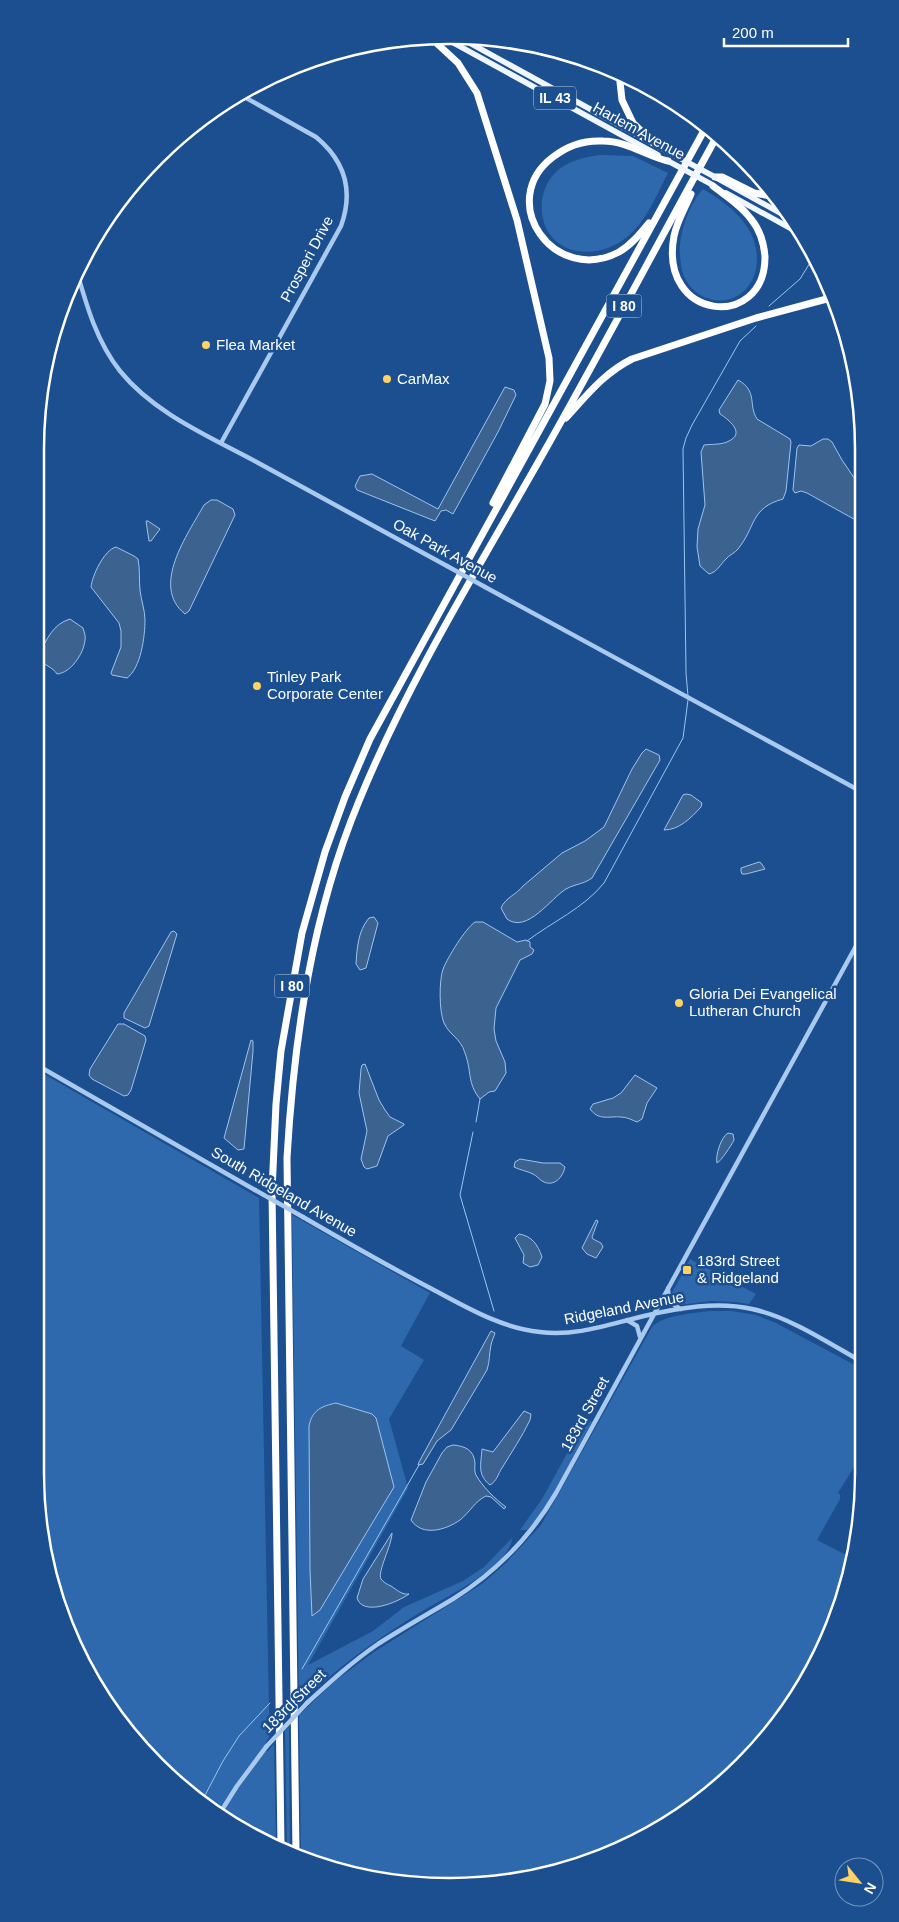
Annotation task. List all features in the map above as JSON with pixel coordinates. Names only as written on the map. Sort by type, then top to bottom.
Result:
[{"type":"highway","points":[[438,44],[458,62],[476,93],[517,220],[546,339],[550,370],[548,392],[542,411],[482,524],[465,565]]},
{"type":"highway","points":[[620,82],[622,100],[633,123],[655,144]]},
{"type":"highway","name":"I 80","points":[[281,1841],[272,1191],[276,1104],[281,1051],[302,933],[325,852],[345,797],[370,739],[703,132]]},
{"type":"highway","points":[[659,212],[638,237],[624,248],[607,257],[583,260],[563,255],[544,241],[534,224],[530,199],[535,178],[546,162],[563,150],[581,143],[602,140],[620,143],[656,158],[670,157]]},
{"type":"highway","name":"I 80","points":[[296,1848],[286,1168],[296,1053],[316,936],[339,856],[358,802],[408,695],[715,142]]},
{"type":"highway","points":[[691,185],[691,194],[679,218],[674,235],[673,251],[676,272],[681,286],[692,298],[709,306],[723,307],[741,302],[756,287],[764,270],[764,253],[760,234],[751,219],[740,207],[713,183],[722,177],[754,193],[765,195]]},
{"type":"highway","points":[[558,427],[599,381],[632,359],[756,318],[826,299]]},
{"type":"main road","name":"Harlem Avenue","points":[[457,44],[670,157],[789,227]]},
{"type":"main road","name":"Harlem Avenue","points":[[473,45],[655,144],[670,157]]},
{"type":"main road","name":"Harlem Avenue","points":[[713,183],[780,214]]},
{"type":"street","name":"Prosperi Drive","points":[[221,443],[341,226],[347,202],[346,184],[334,154],[316,137],[247,98]]},
{"type":"street","name":"Oak Park Avenue","points":[[80,283],[95,329],[121,372],[144,395],[167,412],[855,788]]},
{"type":"street","name":"183rd Street","points":[[223,1809],[246,1772],[307,1702],[336,1676],[376,1646],[482,1579],[516,1547],[550,1504],[855,948]]},
{"type":"street","name":"South Ridgeland Avenue","points":[[44,1069],[368,1255],[456,1302],[495,1320],[527,1331]]},
{"type":"street","points":[[668,1287],[669,1301],[674,1306],[682,1309]]},
{"type":"street","name":"Ridgeland Avenue","points":[[527,1331],[564,1333],[653,1314],[723,1305],[752,1308],[772,1315],[855,1358]]},
{"type":"street","points":[[627,1320],[637,1326],[640,1338]]},
{"type":"shaded area","points":[[600,155],[633,156],[668,173],[640,224],[627,237],[613,246],[598,251],[583,252],[569,249],[557,242],[548,232],[543,218],[542,200],[545,189],[552,176],[565,165],[582,158]]},
{"type":"shaded area","points":[[703,189],[736,213],[751,234],[755,246],[757,259],[752,281],[741,294],[726,300],[705,297],[693,290],[682,270],[680,248],[683,230],[689,211]]},
{"type":"shaded area","points":[[738,380],[744,384],[750,393],[754,414],[757,419],[790,439],[786,491],[783,499],[772,503],[759,513],[738,549],[716,570],[709,574],[700,566],[697,547],[698,529],[705,505],[701,452],[704,445],[720,444],[734,438],[736,430],[734,426],[720,414],[719,410]]},
{"type":"shaded area","points":[[505,387],[514,390],[516,395],[453,514],[446,510],[441,511],[435,521],[357,490],[355,486],[360,476],[372,474],[438,509]]},
{"type":"shaded area","points":[[823,439],[828,439],[832,442],[855,479],[855,520],[807,493],[801,491],[795,493],[793,490],[797,448],[799,445],[811,446]]},
{"type":"shaded area","points":[[211,500],[217,500],[233,509],[235,515],[189,611],[185,614],[175,602],[171,589],[171,575],[175,560],[189,530],[204,505]]},
{"type":"shaded area","points":[[146,521],[160,529],[151,541],[149,541]]},
{"type":"shaded area","points":[[116,547],[138,559],[140,590],[145,616],[139,659],[136,667],[127,678],[112,675],[111,673],[121,647],[121,631],[119,623],[91,587],[99,564],[107,553]]},
{"type":"shaded area","points":[[70,619],[83,628],[84,645],[72,666],[57,674],[44,663],[44,645],[55,628]]},
{"type":"shaded area","points":[[646,749],[659,755],[660,760],[592,878],[566,889],[538,913],[523,922],[507,919],[501,908],[508,899],[562,853],[585,841],[604,827],[632,769]]},
{"type":"shaded area","points":[[683,795],[691,795],[702,803],[701,807],[680,826],[664,830]]},
{"type":"shaded area","points":[[759,862],[765,869],[742,874],[741,868]]},
{"type":"shaded area","points":[[374,917],[378,923],[366,968],[360,970],[356,964],[362,928],[369,918]]},
{"type":"shaded area","points":[[475,922],[483,922],[517,942],[526,940],[530,942],[530,947],[534,950],[532,954],[520,960],[496,1008],[494,1029],[496,1041],[505,1062],[506,1073],[495,1091],[489,1092],[480,1099],[471,1082],[463,1048],[444,1023],[440,996],[445,964],[462,937]]},
{"type":"shaded area","points":[[174,931],[177,934],[149,1026],[145,1028],[124,1018],[124,1013],[171,932]]},
{"type":"shaded area","points":[[118,1024],[124,1024],[145,1036],[146,1040],[131,1090],[128,1095],[124,1096],[92,1079],[89,1075],[90,1069]]},
{"type":"shaded area","points":[[251,1040],[253,1041],[253,1051],[244,1149],[238,1150],[224,1138]]},
{"type":"shaded area","points":[[365,1064],[379,1100],[385,1110],[390,1117],[404,1124],[388,1136],[377,1166],[367,1169],[364,1167],[361,1159],[367,1131],[359,1093],[361,1069],[362,1065]]},
{"type":"shaded area","points":[[44,1074],[259,1198],[269,1709],[267,1752],[274,1744],[276,1839],[247,1824],[202,1794],[182,1778],[144,1740],[112,1698],[98,1675],[65,1603],[52,1552],[45,1499]]},
{"type":"shaded area","points":[[635,1075],[657,1088],[647,1103],[642,1119],[637,1122],[623,1117],[600,1117],[593,1113],[590,1109],[593,1104],[613,1098],[621,1093]]},
{"type":"shaded area","points":[[728,1133],[733,1134],[734,1140],[717,1163],[719,1147],[723,1138]]},
{"type":"shaded area","points":[[520,1159],[543,1163],[560,1163],[565,1167],[560,1178],[554,1182],[546,1183],[533,1174],[514,1167],[515,1162]]},
{"type":"shaded area","points":[[292,1215],[430,1293],[401,1346],[424,1360],[389,1419],[408,1488],[308,1665],[373,1631],[404,1607],[463,1581],[484,1567],[512,1538],[509,1548],[490,1569],[463,1588],[369,1646],[333,1674],[299,1705]]},
{"type":"shaded area","points":[[596,1220],[598,1221],[592,1237],[601,1243],[603,1247],[596,1258],[587,1254],[582,1248]]},
{"type":"shaded area","points":[[519,1234],[531,1239],[539,1249],[542,1257],[538,1265],[530,1267],[523,1263],[524,1255],[515,1238]]},
{"type":"shaded area","points":[[690,1259],[756,1294],[749,1304],[711,1301],[679,1305],[674,1303],[671,1299],[672,1293]]},
{"type":"shaded area","points":[[732,1311],[756,1315],[776,1323],[855,1365],[855,1466],[838,1493],[840,1494],[840,1499],[817,1540],[846,1555],[834,1603],[824,1628],[801,1675],[787,1698],[755,1740],[717,1778],[697,1794],[652,1824],[580,1857],[502,1875],[450,1878],[397,1875],[370,1870],[319,1857],[301,1850],[299,1715],[335,1681],[374,1652],[482,1584],[505,1564],[541,1525],[652,1327],[671,1317]]},
{"type":"shaded area","points":[[491,1331],[495,1333],[487,1370],[451,1430],[437,1441],[423,1464],[418,1465],[419,1462]]},
{"type":"shaded area","points":[[336,1403],[372,1414],[376,1418],[394,1487],[320,1610],[312,1616],[309,1426],[315,1412]]},
{"type":"shaded area","points":[[524,1411],[531,1414],[530,1420],[496,1479],[490,1485],[481,1473],[482,1449],[493,1452]]},
{"type":"shaded area","points":[[586,1419],[592,1422],[554,1493],[527,1530],[520,1530],[542,1499]]},
{"type":"shaded area","points":[[453,1445],[461,1446],[471,1452],[475,1463],[476,1475],[489,1492],[506,1507],[504,1509],[491,1497],[486,1496],[454,1524],[441,1529],[421,1529],[411,1520],[426,1482],[442,1453],[447,1447]]},
{"type":"shaded area","points":[[392,1533],[380,1576],[386,1583],[400,1592],[409,1594],[389,1604],[366,1607],[357,1598],[363,1579]]},
{"type":"shaded area","points":[[289,1727],[290,1845],[287,1844],[285,1731]]},
{"type":"waterway","points":[[769,306],[800,279],[810,263]]},
{"type":"waterway","points":[[688,696],[686,673],[683,449],[692,425],[740,341],[756,326]]},
{"type":"waterway","points":[[527,941],[587,900],[604,883],[683,738],[688,700]]},
{"type":"waterway","points":[[476,1122],[480,1099]]},
{"type":"waterway","points":[[473,1132],[460,1195],[494,1311]]},
{"type":"waterway","points":[[302,1669],[419,1465]]},
{"type":"waterway","points":[[205,1796],[239,1736],[270,1703]]},
{"type":"place","name":"Flea Market","points":[[206,345]]},
{"type":"place","name":"CarMax","points":[[387,379]]},
{"type":"place","name":"Tinley Park Corporate Center","points":[[257,686]]},
{"type":"place","name":"Gloria Dei Evangelical Lutheran Church","points":[[679,1003]]},
{"type":"place","name":"183rd Street & Ridgeland","points":[[687,1270]]}]
